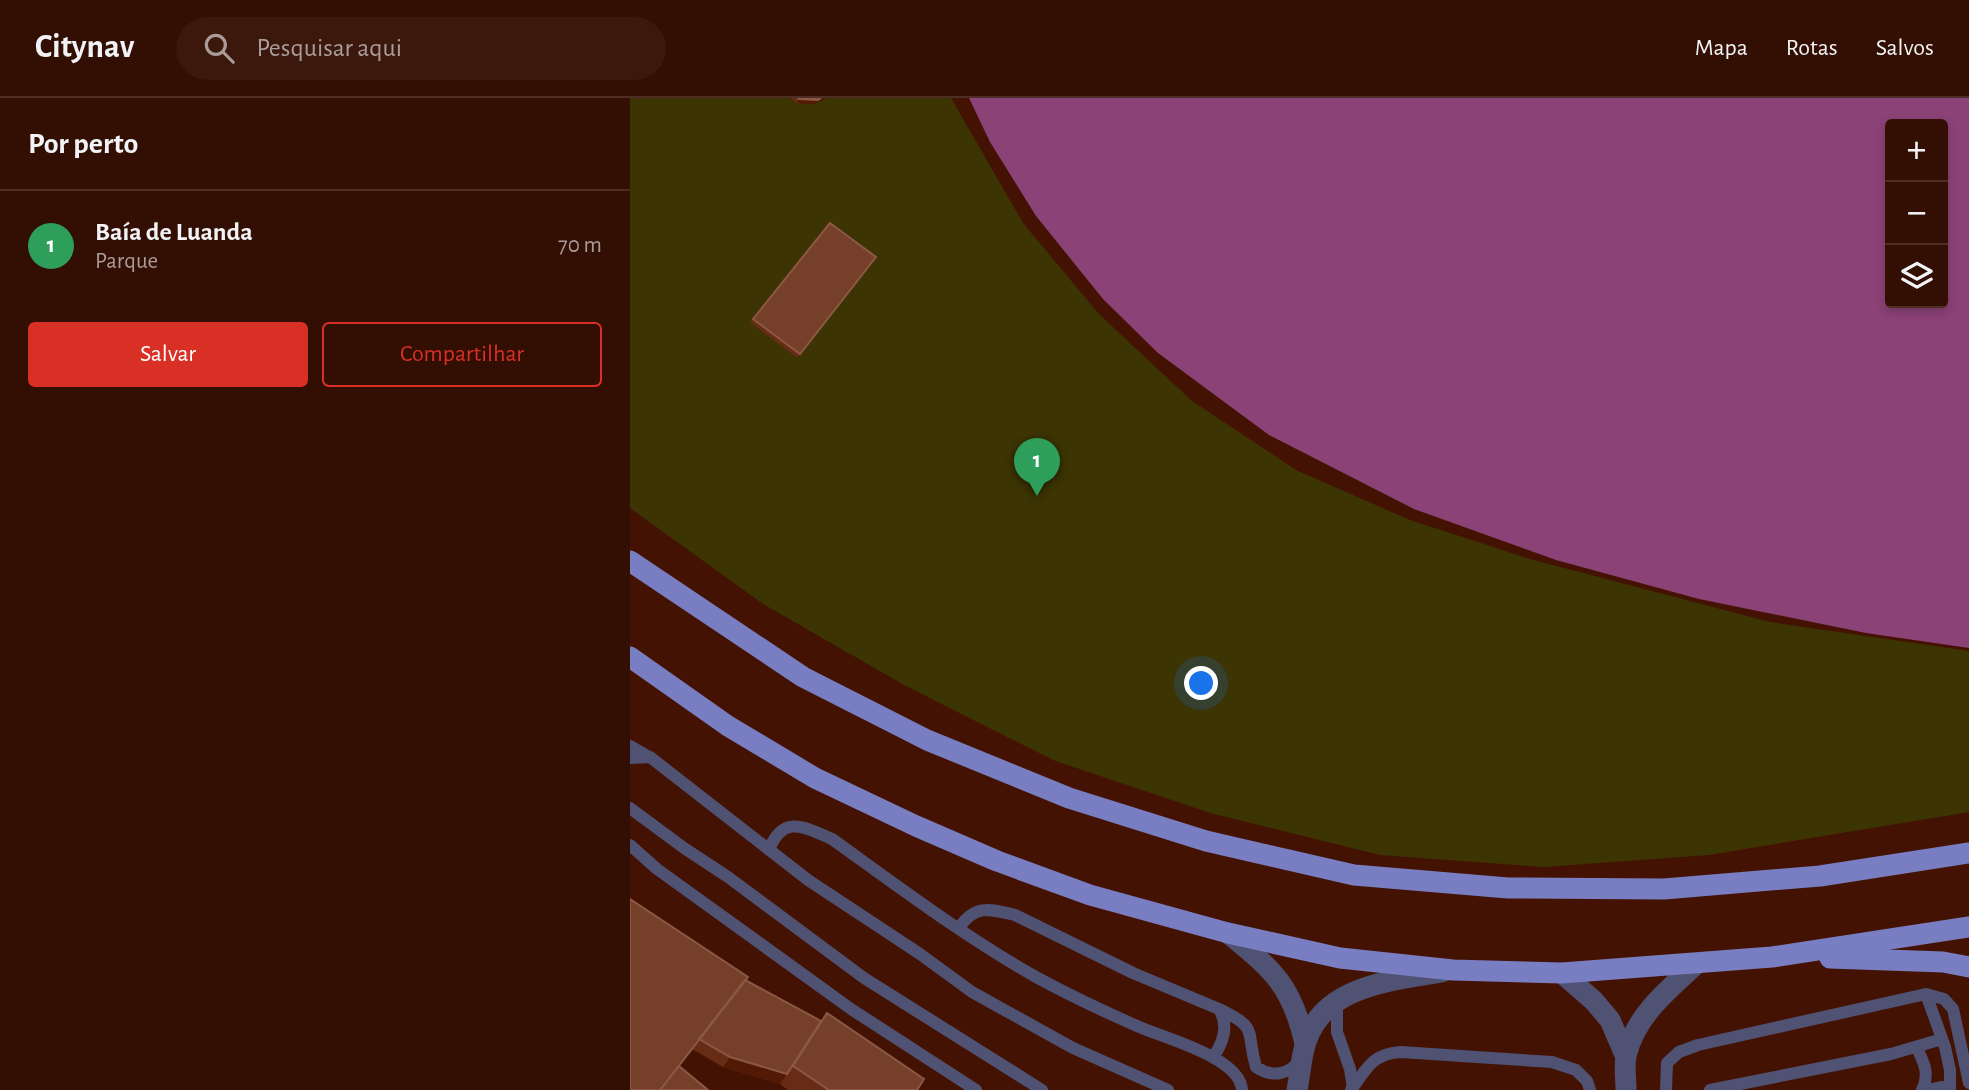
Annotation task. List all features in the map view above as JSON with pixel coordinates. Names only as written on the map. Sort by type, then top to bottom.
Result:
[{"type":"main road","points":[[630,561],[803,677],[927,740],[1069,798],[1206,841],[1354,874],[1508,888],[1664,888],[1820,876],[1969,852]]},
{"type":"main road","points":[[630,657],[727,726],[815,778],[916,826],[1087,894],[1228,933],[1340,958],[1453,970],[1562,973],[1772,957],[1969,927]]},
{"type":"main road","points":[[630,669],[652,673]]},
{"type":"main road","points":[[1918,861],[1969,860]]},
{"type":"main road","points":[[1772,957],[1931,962],[1969,967]]},
{"type":"street","points":[[1228,933],[1276,975],[1295,1008],[1304,1050]]},
{"type":"street","points":[[1626,1090],[1626,1057],[1640,1020],[1696,964]]},
{"type":"street","points":[[1297,1090],[1304,1050],[1318,1018],[1337,1001],[1357,989],[1453,970]]},
{"type":"street","points":[[1562,973],[1594,1001],[1610,1020],[1626,1057]]},
{"type":"lane","points":[[630,746],[650,757],[769,850],[972,992],[1073,1048],[1168,1090]]},
{"type":"lane","points":[[630,758],[650,757]]},
{"type":"lane","points":[[630,808],[864,978],[1042,1090]]},
{"type":"lane","points":[[769,850],[776,833],[794,827],[832,839],[959,928],[1036,977],[1148,1031],[1213,1056],[1235,1076],[1242,1085],[1242,1090]]},
{"type":"lane","points":[[630,845],[657,869],[851,1009],[976,1090]]},
{"type":"lane","points":[[959,928],[967,916],[979,910],[1015,915],[1133,973],[1219,1009],[1243,1021],[1251,1040],[1256,1067],[1265,1073],[1277,1075],[1295,1067],[1304,1050]]},
{"type":"lane","points":[[1926,994],[1950,1070],[1950,1087],[1928,1090]]},
{"type":"lane","points":[[1666,1090],[1667,1063],[1679,1052],[1711,1042],[1926,994],[1944,999],[1953,1009],[1969,1083]]},
{"type":"lane","points":[[1337,1001],[1337,1032],[1354,1089]]},
{"type":"lane","points":[[1213,1056],[1219,1048],[1224,1032],[1223,1016],[1219,1009]]},
{"type":"lane","points":[[1710,1090],[1917,1048],[1942,1039]]},
{"type":"lane","points":[[1917,1048],[1926,1067],[1926,1081],[1922,1090]]},
{"type":"lane","points":[[1354,1089],[1367,1067],[1376,1058],[1387,1053],[1401,1052],[1552,1062],[1576,1070],[1587,1081],[1590,1090]]},
{"type":"shaded area","points":[[630,98],[789,98],[807,104],[826,98],[951,98],[1023,223],[1099,314],[1192,401],[1296,470],[1410,520],[1530,559],[1770,622],[1969,651],[1969,812],[1709,855],[1544,867],[1380,855],[1210,813],[1053,760],[906,686],[763,604],[630,508]]},
{"type":"shaded area","points":[[969,98],[1969,98],[1969,648],[1866,633],[1699,599],[1556,560],[1414,509],[1269,435],[1158,353],[1103,299],[1036,216],[990,142]]},
{"type":"building","points":[[798,98],[821,98],[818,100]]},
{"type":"building","points":[[830,223],[876,257],[800,354],[753,319]]},
{"type":"building","points":[[630,899],[748,977],[660,1090],[630,1090]]},
{"type":"building","points":[[745,980],[821,1021],[787,1074],[730,1057],[699,1039]]},
{"type":"building","points":[[827,1013],[924,1079],[917,1090],[829,1090],[793,1066]]},
{"type":"building","points":[[679,1066],[708,1090],[660,1090]]},
{"type":"place","name":"Baía de Luanda","points":[[1037,496]]}]
